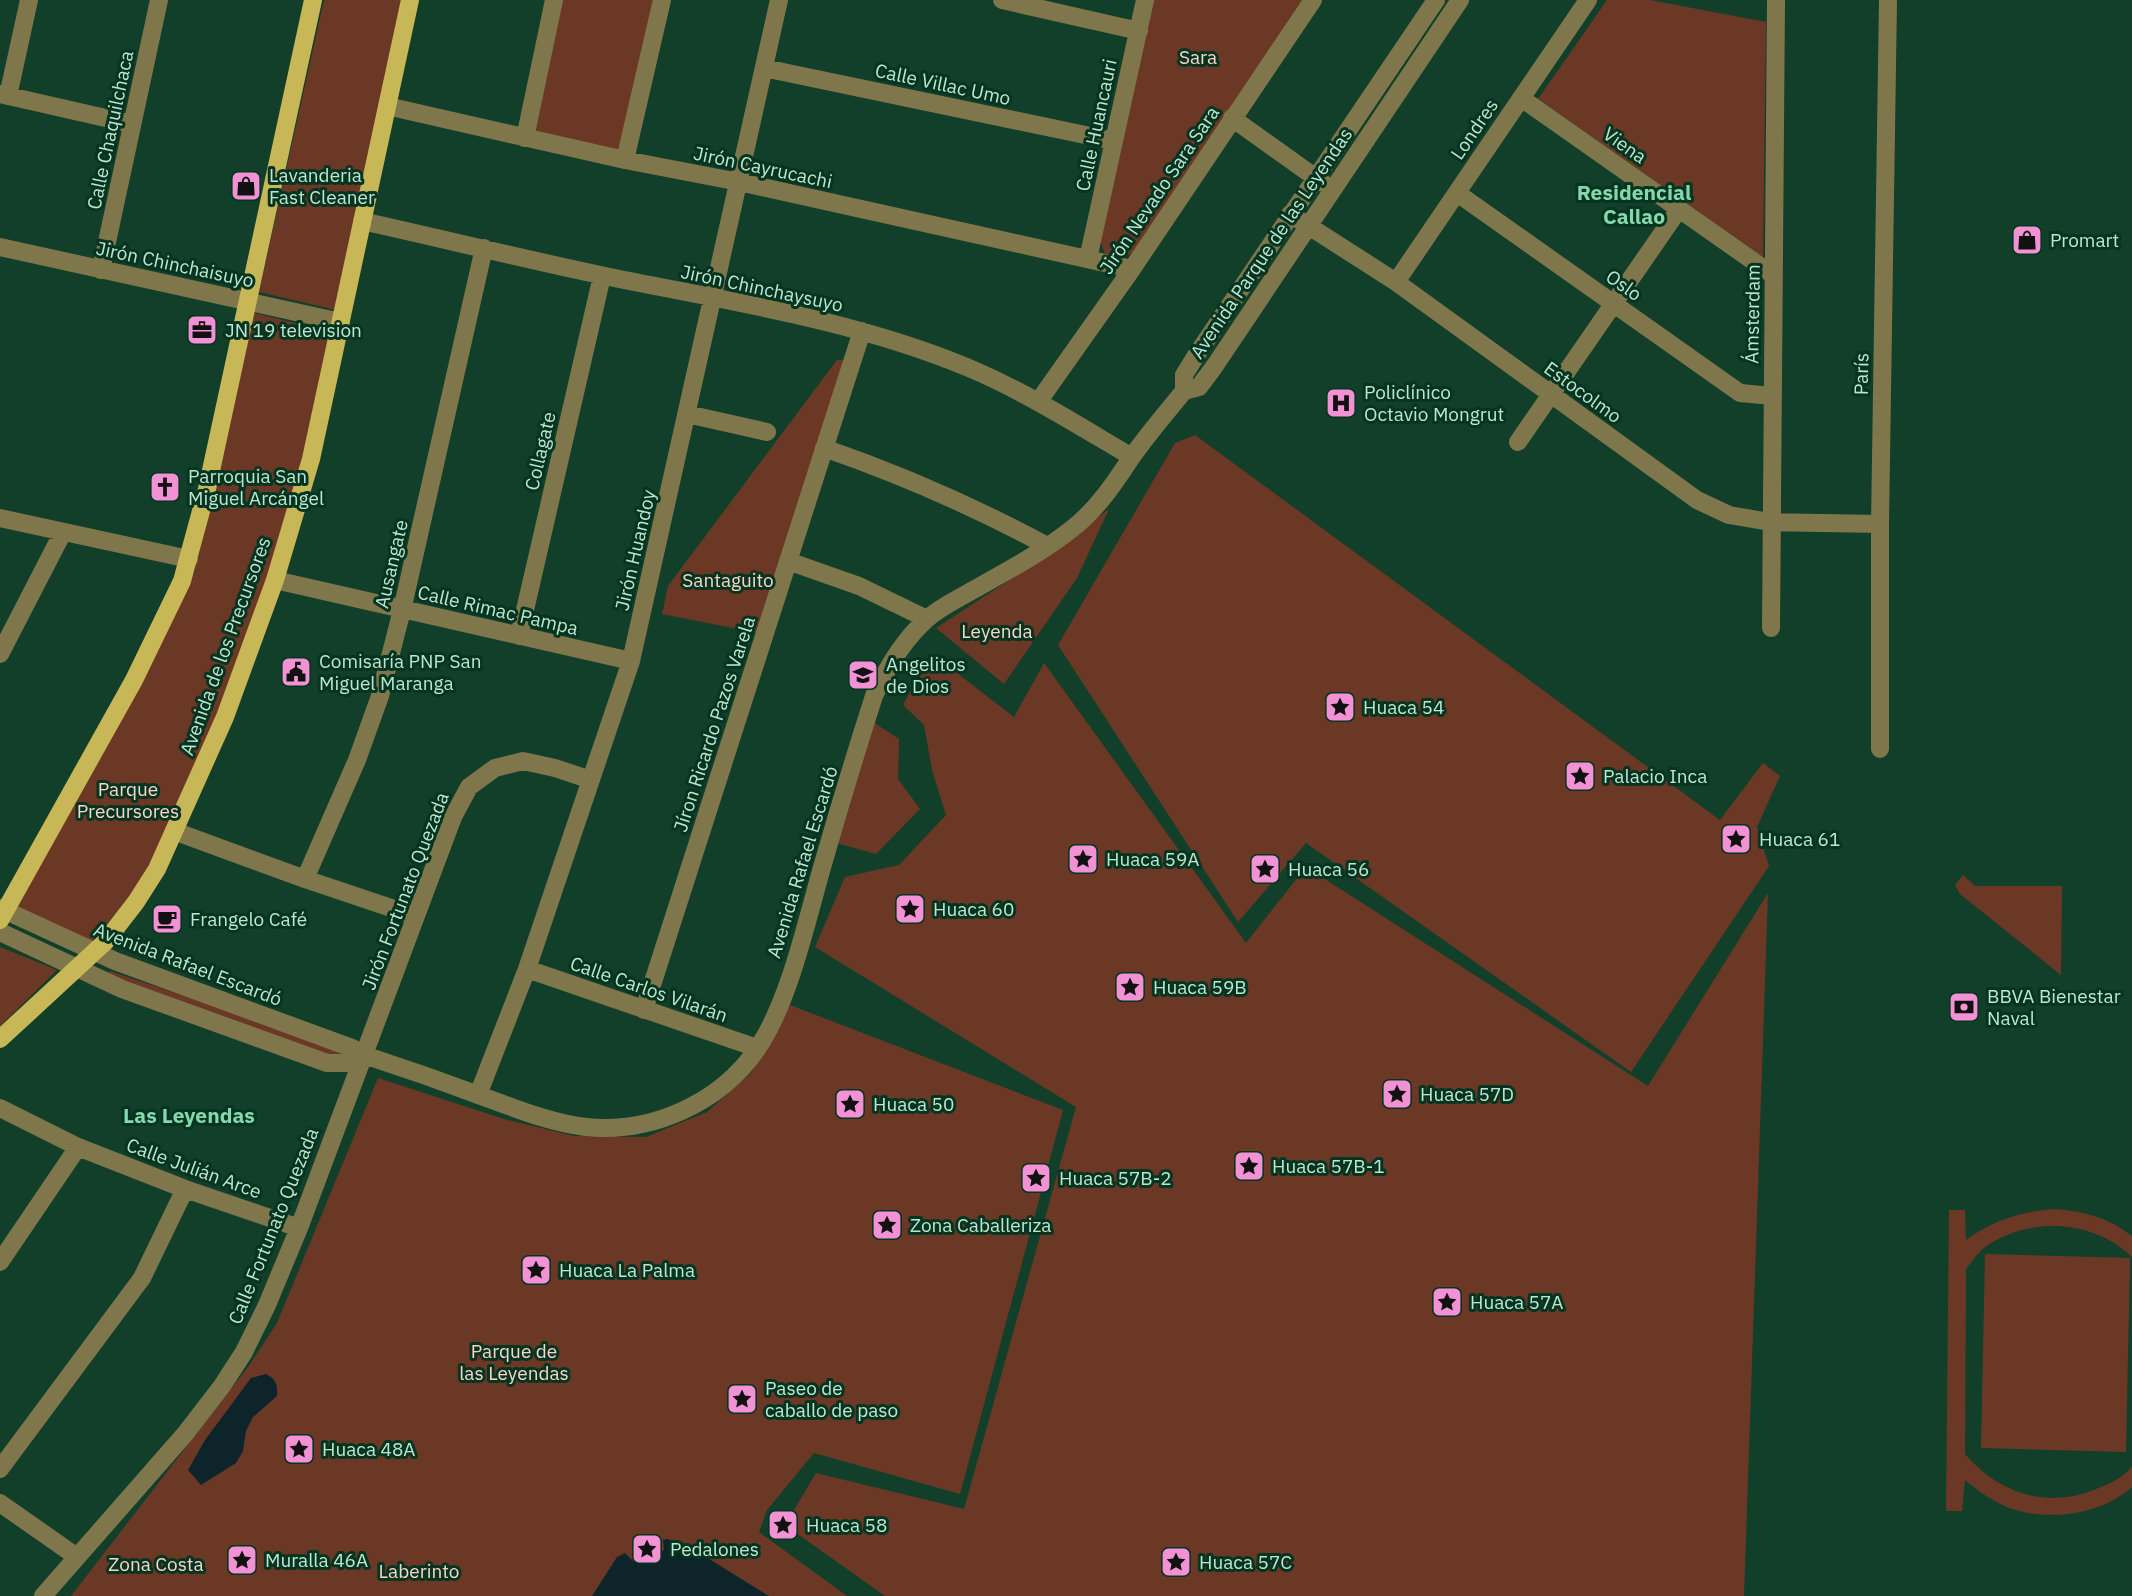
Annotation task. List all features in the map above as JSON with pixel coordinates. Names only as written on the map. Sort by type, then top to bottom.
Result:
[{"type":"main road","points":[[2,913],[139,669],[167,615],[189,559],[207,489],[313,0]]},
{"type":"main road","name":"Avenida de los Precursores","points":[[0,1039],[94,952],[136,902],[157,869],[225,717],[275,580],[311,459],[411,0]]},
{"type":"street","points":[[29,0],[4,95],[132,124]]},
{"type":"street","name":"Calle Chaquilchaca","points":[[101,270],[159,0]]},
{"type":"street","points":[[525,138],[554,0]]},
{"type":"street","points":[[625,160],[662,0]]},
{"type":"street","name":"Jirón Huandoy","points":[[478,1095],[527,969],[631,661],[779,0]]},
{"type":"street","points":[[1002,0],[1139,31]]},
{"type":"street","name":"Calle Huancauri","points":[[1088,259],[1145,0]]},
{"type":"street","name":"Jirón Nevado Sara Sara","points":[[1038,402],[1132,269],[1313,0]]},
{"type":"street","name":"Avenida Parque de las Leyendas","points":[[1436,0],[1184,375],[1184,391],[1199,387],[1460,0]]},
{"type":"street","name":"Londres","points":[[1396,282],[1588,0]]},
{"type":"street","name":"Ámsterdam","points":[[1771,628],[1776,0]]},
{"type":"street","name":"París","points":[[1880,749],[1880,524],[1888,0]]},
{"type":"street","name":"Calle Villac Umo","points":[[764,68],[1114,141]]},
{"type":"street","name":"Viena","points":[[1521,98],[1773,275]]},
{"type":"street","name":"Jirón Cayrucachi","points":[[387,106],[1132,269]]},
{"type":"street","points":[[1232,118],[1333,189]]},
{"type":"street","name":"Oslo","points":[[1457,193],[1740,393],[1772,396]]},
{"type":"street","points":[[1518,442],[1679,209]]},
{"type":"street","name":"Estocolmo","points":[[1290,214],[1396,282],[1697,500],[1729,515],[1770,522],[1880,524]]},
{"type":"street","name":"Jirón Chinchaysuyo","points":[[362,221],[602,276],[862,331],[906,344],[971,368],[1038,402],[1132,457]]},
{"type":"street","name":"Jirón Chinchaisuyo","points":[[0,247],[341,322]]},
{"type":"street","name":"Ausangate","points":[[305,879],[357,760],[380,696],[484,248]]},
{"type":"street","name":"Collagate","points":[[519,636],[602,276]]},
{"type":"street","name":"Jíron Ricardo Pazos Varela","points":[[644,1010],[862,331]]},
{"type":"street","name":"Avenida Rafael Escardó","points":[[2,913],[94,952],[352,1048],[364,1055],[551,1119],[585,1127],[610,1128],[634,1125],[679,1113],[723,1085],[757,1048],[774,1017],[788,980],[874,696],[902,646],[927,619],[1073,529],[1093,510],[1184,391]]},
{"type":"street","points":[[687,414],[767,432]]},
{"type":"street","points":[[824,448],[949,497],[1047,546]]},
{"type":"street","points":[[0,518],[189,559]]},
{"type":"street","points":[[2,647],[63,532]]},
{"type":"street","points":[[788,561],[859,586],[927,619]]},
{"type":"street","name":"Calle Rimac Pampa","points":[[275,580],[631,661]]},
{"type":"street","name":"Jirón Fortunato Quezada","points":[[364,1055],[453,817],[469,787],[495,768],[523,761],[591,780]]},
{"type":"street","points":[[174,831],[415,916]]},
{"type":"street","points":[[0,932],[76,969],[158,1002],[327,1063],[351,1062],[364,1055]]},
{"type":"street","name":"Calle Carlos Vilarán","points":[[527,969],[757,1048]]},
{"type":"street","name":"Calle Fortunato Quezada","points":[[43,1596],[184,1434],[222,1386],[244,1352],[267,1306],[299,1228],[364,1055]]},
{"type":"street","name":"Calle Julián Arce","points":[[0,1108],[78,1147],[185,1189],[299,1228]]},
{"type":"street","points":[[0,1262],[78,1147]]},
{"type":"street","points":[[0,1469],[142,1279],[185,1189]]},
{"type":"street","points":[[0,1503],[76,1558]]},
{"type":"green space","points":[[324,0],[405,0],[336,310],[259,292]]},
{"type":"green space","points":[[561,0],[656,0],[621,152],[533,130]]},
{"type":"green space","name":"Sara","points":[[1152,0],[1307,0],[1133,252],[1123,257],[1115,257],[1105,254],[1100,240]]},
{"type":"green space","points":[[1607,0],[1650,0],[1766,22],[1763,257],[1538,99]]},
{"type":"green space","name":"Parque Precursores","points":[[254,313],[332,332],[273,576],[173,822],[133,893],[92,942],[15,906],[194,573]]},
{"type":"green space","name":"Santaguito","points":[[837,360],[847,360],[758,633],[662,614],[668,586]]},
{"type":"green space","points":[[1195,435],[1720,820],[1763,763],[1780,776],[1757,827],[1769,866],[1631,1072],[1306,843],[1238,922],[1058,645],[1175,443]]},
{"type":"green space","name":"Leyenda","points":[[1109,509],[1077,578],[1004,684],[936,628],[1032,565]]},
{"type":"green space","points":[[931,653],[1014,717],[1044,663],[1246,943],[1306,867],[1648,1086],[1768,893],[1744,1596],[885,1596],[785,1525],[816,1473],[964,1509],[1076,1107],[815,947],[845,877],[899,865],[946,815],[932,770],[924,725],[903,705]]},
{"type":"green space","points":[[867,718],[899,739],[898,779],[920,809],[876,854],[829,841]]},
{"type":"green space","points":[[1963,875],[1975,886],[2062,886],[2061,975],[1960,894],[1955,885]]},
{"type":"green space","points":[[0,947],[57,970],[0,1026]]},
{"type":"green space","points":[[110,971],[333,1046],[346,1059],[333,1058],[105,976]]},
{"type":"green space","name":"Parque de las Leyendas","points":[[790,1005],[1063,1110],[960,1494],[814,1453],[767,1510],[759,1532],[847,1596],[71,1596],[248,1367],[277,1323],[378,1078],[504,1119],[574,1136],[646,1137],[707,1112],[750,1074]]},
{"type":"green space","points":[[2055,1209],[2076,1212],[2114,1224],[2132,1236],[2132,1257],[2116,1244],[2098,1235],[2060,1226],[2020,1231],[2001,1238],[1977,1255],[1966,1269],[1965,1454],[1994,1480],[2028,1495],[2045,1498],[2082,1494],[2114,1481],[2132,1466],[2132,1487],[2106,1504],[2090,1509],[2075,1513],[2042,1515],[2012,1509],[1965,1480],[1962,1511],[1946,1511],[1949,1210],[1965,1210],[1966,1240],[2008,1218]]},
{"type":"green space","points":[[1985,1254],[2130,1258],[2126,1452],[1981,1448]]},
{"type":"water","points":[[266,1374],[276,1383],[277,1396],[253,1417],[246,1431],[243,1451],[236,1463],[201,1485],[188,1470],[205,1440],[251,1378]]},
{"type":"water","points":[[663,1540],[685,1544],[769,1596],[592,1596],[617,1557],[625,1553],[634,1562],[664,1550]]},
{"type":"place","name":"Lavanderia Fast Cleaner","points":[[246,186]]},
{"type":"place","name":"Promart","points":[[2027,240]]},
{"type":"place","name":"JN 19 television","points":[[202,330]]},
{"type":"place","name":"Policlínico Octavio Mongrut","points":[[1341,403]]},
{"type":"place","name":"Parroquia San Miguel Arcángel","points":[[165,487]]},
{"type":"place","name":"Comisaría PNP San Miguel Maranga","points":[[296,672]]},
{"type":"place","name":"Angelitos de Dios","points":[[863,675]]},
{"type":"place","name":"Huaca 54","points":[[1340,707]]},
{"type":"place","name":"Palacio Inca","points":[[1580,776]]},
{"type":"place","name":"Huaca 61","points":[[1736,839]]},
{"type":"place","name":"Huaca 59A","points":[[1083,859]]},
{"type":"place","name":"Huaca 56","points":[[1265,869]]},
{"type":"place","name":"Huaca 60","points":[[910,909]]},
{"type":"place","name":"Frangelo Café","points":[[167,919]]},
{"type":"place","name":"Huaca 59B","points":[[1130,987]]},
{"type":"place","name":"BBVA Bienestar Naval","points":[[1964,1007]]},
{"type":"place","name":"Huaca 57D","points":[[1397,1094]]},
{"type":"place","name":"Huaca 50","points":[[850,1104]]},
{"type":"place","name":"Huaca 57B-1","points":[[1249,1166]]},
{"type":"place","name":"Huaca 57B-2","points":[[1036,1178]]},
{"type":"place","name":"Zona Caballeriza","points":[[887,1225]]},
{"type":"place","name":"Huaca La Palma","points":[[536,1270]]},
{"type":"place","name":"Huaca 57A","points":[[1447,1302]]},
{"type":"place","name":"Paseo de caballo de paso","points":[[742,1399]]},
{"type":"place","name":"Huaca 48A","points":[[299,1449]]},
{"type":"place","name":"Huaca 58","points":[[783,1525]]},
{"type":"place","name":"Pedalones","points":[[647,1549]]},
{"type":"place","name":"Muralla 46A","points":[[242,1560]]},
{"type":"place","name":"Huaca 57C","points":[[1176,1562]]},
{"type":"district","name":"Residencial Callao","points":[[1634,204]]},
{"type":"district","name":"Las Leyendas","points":[[189,1115]]},
{"type":"park label","name":"Zona Costa","points":[[156,1564]]},
{"type":"park label","name":"Laberinto","points":[[419,1571]]}]
